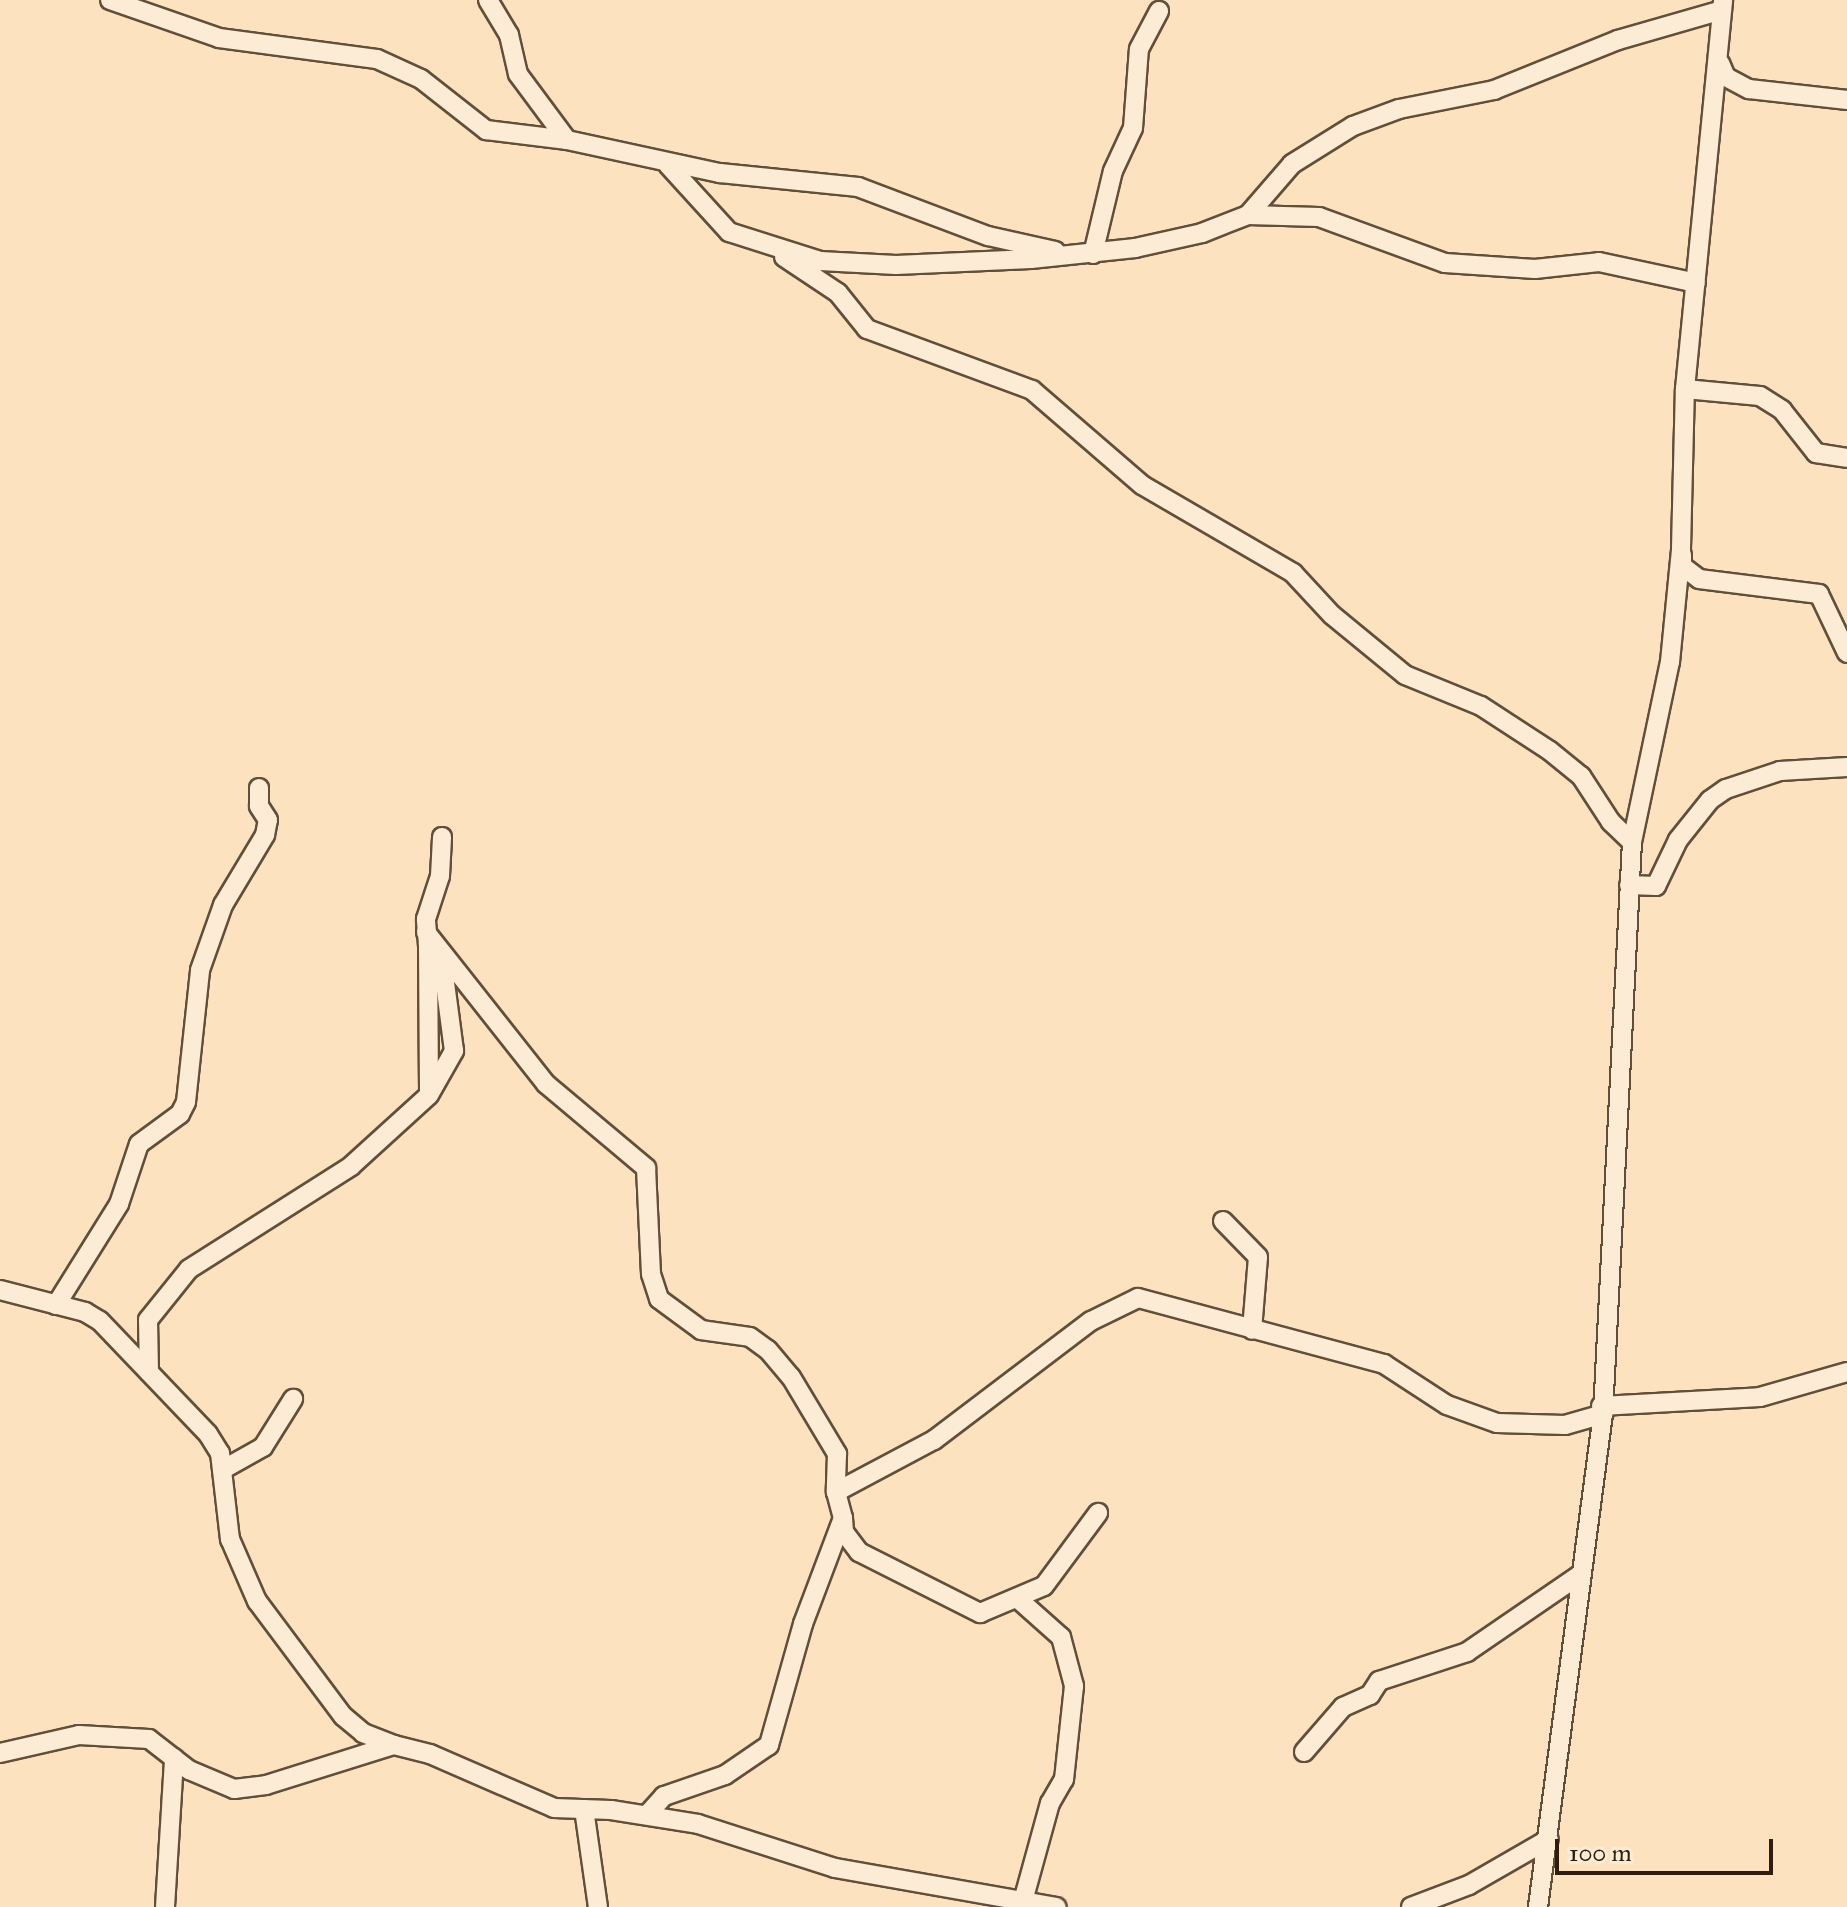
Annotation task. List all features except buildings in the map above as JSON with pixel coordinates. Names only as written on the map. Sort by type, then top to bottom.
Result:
[{"type":"street","points":[[110,0],[219,38],[377,59],[421,79],[486,130],[567,140],[668,165],[858,187],[988,236],[1073,255]]},
{"type":"street","points":[[488,0],[509,35],[518,74],[567,140]]},
{"type":"street","points":[[1692,0],[1704,17]]},
{"type":"street","points":[[1248,215],[1292,164],[1353,126],[1399,109],[1494,90],[1618,40],[1704,17],[1724,3]]},
{"type":"street","points":[[1538,1907],[1549,1839],[1578,1576],[1602,1410],[1610,1312],[1614,1113],[1632,842],[1670,662],[1681,549],[1685,389],[1724,3]]},
{"type":"street","points":[[1093,254],[1109,182],[1133,128],[1139,49],[1159,11]]},
{"type":"street","points":[[1720,63],[1726,77],[1749,89],[1847,100]]},
{"type":"street","points":[[668,165],[720,226],[761,243],[820,261],[896,265],[1093,254],[1191,236],[1248,215],[1319,217],[1457,264],[1535,269],[1599,262],[1696,283]]},
{"type":"street","points":[[761,243],[838,293],[867,329],[1032,390],[1142,485],[1293,573],[1332,615],[1405,675],[1481,706],[1550,751],[1581,776],[1611,822],[1632,842]]},
{"type":"street","points":[[1685,389],[1760,396],[1782,410],[1816,453],[1847,458]]},
{"type":"street","points":[[1681,549],[1682,566],[1699,579],[1819,594],[1847,653]]},
{"type":"street","points":[[1629,885],[1656,886],[1684,831],[1726,789],[1780,771],[1847,767]]},
{"type":"street","points":[[56,1305],[119,1204],[139,1144],[180,1114],[186,1102],[200,970],[223,905],[265,835],[268,820],[259,806],[259,788]]},
{"type":"street","points":[[149,1372],[148,1320],[189,1269],[312,1195],[429,1095],[427,938],[442,837]]},
{"type":"street","points":[[427,938],[546,1084],[646,1168],[651,1274],[659,1299],[701,1330],[750,1337],[781,1362],[837,1454],[836,1492],[844,1532],[859,1552],[978,1613],[1017,1598],[1028,1597],[1055,1574],[1098,1513]]},
{"type":"street","points":[[1223,1221],[1258,1257],[1252,1330]]},
{"type":"street","points":[[0,1290],[100,1321],[208,1434],[222,1470],[230,1539],[257,1601],[343,1716],[363,1733],[430,1754],[536,1803],[698,1824],[835,1868],[1057,1907]]},
{"type":"street","points":[[836,1492],[934,1440],[1091,1321],[1130,1299],[1384,1364],[1447,1405],[1497,1423],[1565,1425],[1602,1410],[1760,1397],[1847,1372]]},
{"type":"street","points":[[222,1470],[263,1447],[293,1399]]},
{"type":"street","points":[[647,1815],[664,1796],[725,1775],[769,1745],[803,1624],[843,1518]]},
{"type":"street","points":[[1304,1752],[1343,1707],[1370,1695],[1393,1672],[1467,1652],[1578,1576]]},
{"type":"street","points":[[1017,1598],[1061,1637],[1074,1686],[1064,1779],[1050,1803],[1023,1901]]},
{"type":"street","points":[[0,1753],[45,1740],[119,1735],[149,1739],[213,1784],[245,1788],[394,1745]]},
{"type":"street","points":[[165,1907],[174,1758]]},
{"type":"street","points":[[584,1809],[598,1907]]},
{"type":"street","points":[[1411,1907],[1469,1885],[1549,1839]]}]
